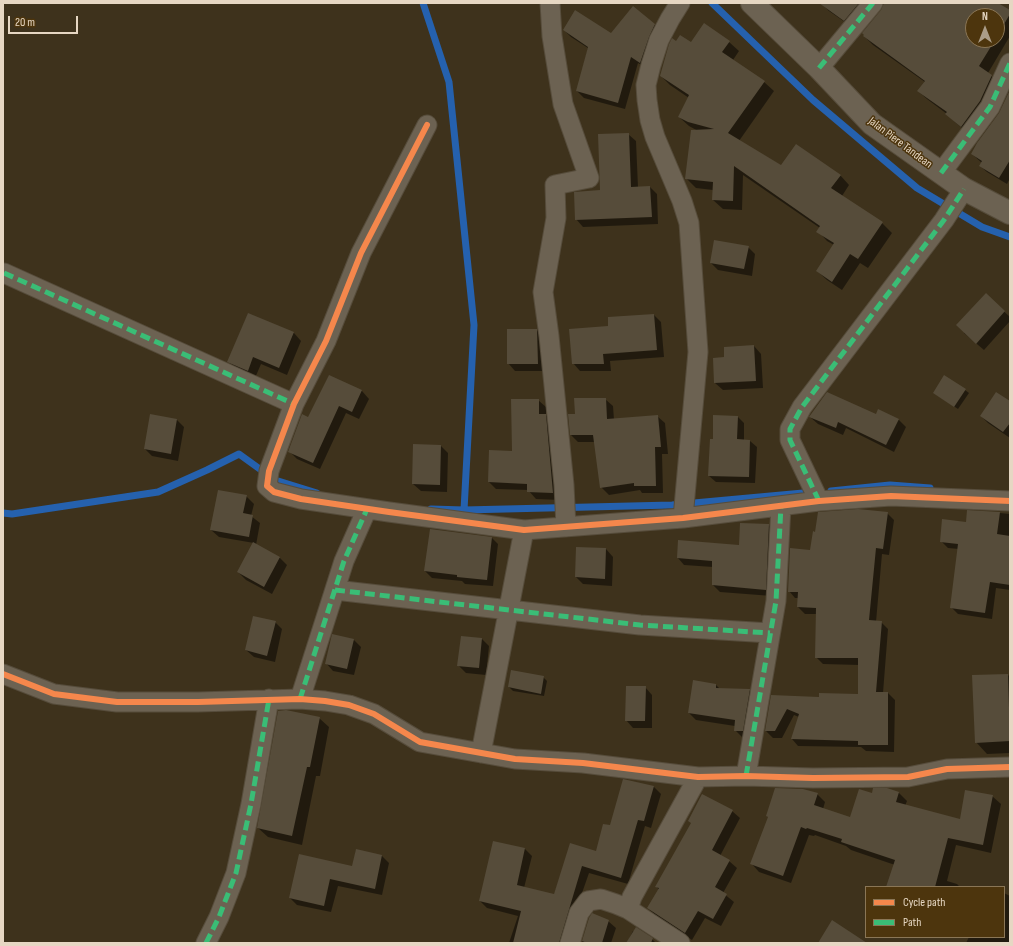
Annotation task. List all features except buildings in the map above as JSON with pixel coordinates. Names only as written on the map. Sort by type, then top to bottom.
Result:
[{"type":"street","points":[[550,3],[552,36],[563,104],[589,178],[555,185],[556,218],[543,292],[549,336],[564,486],[566,527]]},
{"type":"street","points":[[680,3],[659,40],[650,65],[646,85],[650,120],[682,201],[689,223],[698,352],[683,518]]},
{"type":"street","name":"Jalan Piere Tandean","points":[[752,3],[819,68],[872,124],[941,173],[961,193],[1010,213]]},
{"type":"street","points":[[819,68],[873,3]]},
{"type":"street","points":[[941,173],[990,106],[1010,63]]},
{"type":"street","points":[[427,125],[361,254],[326,341],[294,404],[269,471],[267,486],[274,492],[301,499],[524,530],[683,518],[819,501],[891,496],[1010,501]]},
{"type":"street","points":[[819,501],[790,440],[790,428],[811,395],[944,220],[961,193]]},
{"type":"street","points":[[4,273],[294,404]]},
{"type":"street","points":[[746,776],[776,601],[781,506]]},
{"type":"street","points":[[300,699],[344,561],[367,509]]},
{"type":"street","points":[[481,753],[524,530]]},
{"type":"street","points":[[334,590],[640,625],[770,633]]},
{"type":"street","points":[[3,674],[54,694],[117,702],[198,702],[269,699],[325,700],[350,705],[374,714],[420,742],[515,759],[584,763],[698,777],[908,777],[947,769],[1010,767]]},
{"type":"street","points":[[206,943],[219,917],[236,873],[251,804],[269,699]]},
{"type":"street","points":[[628,909],[632,897],[698,777]]},
{"type":"street","points":[[570,943],[579,912],[588,901],[601,899],[628,909],[680,943]]},
{"type":"waterway","points":[[423,3],[449,82],[474,325],[464,510]]},
{"type":"waterway","points":[[712,3],[813,100],[917,188],[982,227],[1010,237]]},
{"type":"waterway","points":[[3,513],[12,514],[158,492],[239,454],[275,480],[317,493]]},
{"type":"waterway","points":[[831,491],[890,485],[930,488]]},
{"type":"waterway","points":[[431,509],[464,510],[672,505],[814,492]]},
{"type":"marked path","points":[[819,68],[873,3]]},
{"type":"marked path","points":[[941,173],[990,107],[1010,63]]},
{"type":"marked path","points":[[819,501],[790,440],[790,429],[802,407],[944,220],[964,189]]},
{"type":"marked path","points":[[4,273],[294,404],[296,400]]},
{"type":"marked path","points":[[746,776],[776,601],[781,506]]},
{"type":"marked path","points":[[300,699],[344,561],[367,509]]},
{"type":"marked path","points":[[335,590],[640,625],[770,633]]},
{"type":"marked path","points":[[206,943],[219,917],[236,873],[251,804],[269,699]]},
{"type":"cycle path","points":[[427,125],[361,253],[326,341],[294,404],[269,471],[267,486],[274,492],[301,499],[524,530],[683,518],[819,501],[891,496],[1010,501]]},
{"type":"cycle path","points":[[3,674],[54,694],[117,702],[198,702],[300,699],[325,701],[349,705],[374,714],[420,742],[515,759],[583,763],[698,777],[908,777],[947,769],[1010,767]]}]
